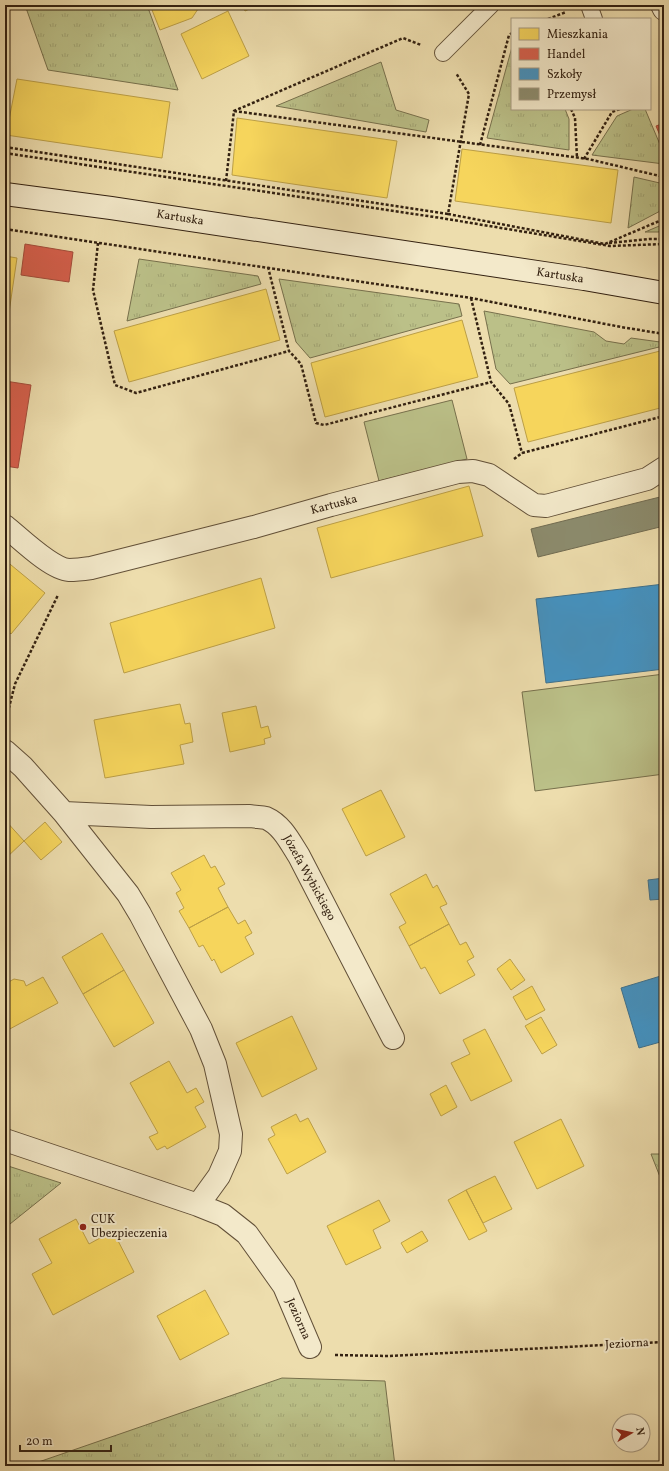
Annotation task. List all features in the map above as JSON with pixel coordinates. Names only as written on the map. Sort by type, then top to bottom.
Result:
[{"type":"street","points":[[662,5],[664,9]]},
{"type":"street","name":"Kartuska","points":[[5,194],[166,216],[584,279],[664,293]]},
{"type":"street","name":"Kartuska","points":[[5,526],[49,562],[59,567],[68,570],[91,568],[254,527],[458,472],[473,471],[489,475],[534,505],[546,506],[647,479],[664,468]]},
{"type":"street","points":[[5,751],[23,767],[64,812],[128,894],[201,1029],[215,1064],[231,1134],[230,1151],[219,1176],[198,1205]]},
{"type":"street","name":"Józefa Wybickiego","points":[[64,812],[151,817],[250,816],[265,818],[273,823],[283,831],[299,856],[393,1038]]},
{"type":"street","name":"Jeziorna","points":[[5,1140],[198,1205],[223,1215],[247,1234],[284,1286],[310,1347]]},
{"type":"lane","points":[[444,53],[491,5]]},
{"type":"lane","points":[[589,5],[594,18]]},
{"type":"path","points":[[480,145],[509,35],[511,34]]},
{"type":"path","points":[[234,111],[403,38],[444,53],[469,94],[448,214]]},
{"type":"path","points":[[572,110],[575,118],[577,158]]},
{"type":"path","points":[[584,159],[612,112],[617,110]]},
{"type":"path","points":[[234,111],[584,159],[664,177]]},
{"type":"path","points":[[226,181],[234,111]]},
{"type":"path","points":[[5,147],[448,214],[605,244],[648,238],[664,239]]},
{"type":"path","points":[[5,153],[434,217],[610,246],[664,244]]},
{"type":"path","points":[[605,244],[664,219]]},
{"type":"path","points":[[5,229],[471,298],[664,334]]},
{"type":"path","points":[[98,243],[93,290],[115,385],[136,393],[289,350]]},
{"type":"path","points":[[268,267],[289,350],[301,364],[316,423],[324,425],[491,382]]},
{"type":"path","points":[[471,298],[491,382],[509,404],[522,454]]},
{"type":"path","points":[[5,723],[15,684],[60,591]]},
{"type":"path","name":"Jeziorna","points":[[310,1347],[335,1355],[388,1356],[664,1342]]},
{"type":"green space","points":[[25,5],[147,5],[178,90],[48,70]]},
{"type":"green space","points":[[511,51],[511,110],[565,110],[569,119],[569,150],[487,138]]},
{"type":"green space","points":[[381,62],[396,110],[429,120],[426,132],[276,106]]},
{"type":"green space","points":[[631,110],[645,110],[664,154],[664,164],[592,155],[617,116]]},
{"type":"green space","points":[[634,177],[664,184],[664,209],[628,228]]},
{"type":"green space","points":[[664,224],[664,232],[645,232]]},
{"type":"green space","points":[[139,259],[258,276],[261,284],[127,321]]},
{"type":"green space","points":[[279,279],[459,304],[462,316],[310,358],[296,342]]},
{"type":"green space","points":[[484,311],[594,332],[606,341],[624,344],[631,338],[660,342],[663,346],[510,384],[496,369]]},
{"type":"green space","points":[[452,400],[467,459],[379,481],[364,422]]},
{"type":"green space","points":[[664,674],[664,774],[535,791],[522,692]]},
{"type":"green space","points":[[651,1154],[664,1154],[664,1187]]},
{"type":"green space","points":[[5,1165],[61,1183],[5,1228]]},
{"type":"green space","points":[[282,1378],[385,1381],[395,1466],[27,1466]]},
{"type":"building: Mieszkania","points":[[150,5],[200,6],[192,18],[160,30]]},
{"type":"building: Mieszkania","points":[[242,5],[255,5],[256,6],[245,11]]},
{"type":"building: Mieszkania","points":[[353,5],[363,5],[354,8]]},
{"type":"building: Mieszkania","points":[[228,11],[249,56],[202,79],[181,34]]},
{"type":"building: Mieszkania","points":[[17,79],[170,102],[162,158],[6,135]]},
{"type":"building: Mieszkania","points":[[237,118],[397,141],[387,198],[232,175]]},
{"type":"building: Mieszkania","points":[[462,149],[618,170],[611,223],[455,201]]},
{"type":"building: Mieszkania","points":[[5,256],[17,258],[7,326],[5,326]]},
{"type":"building: Mieszkania","points":[[266,289],[280,340],[129,382],[114,331]]},
{"type":"building: Mieszkania","points":[[462,320],[478,377],[325,417],[311,363]]},
{"type":"building: Mieszkania","points":[[664,350],[664,407],[528,442],[514,388]]},
{"type":"building: Mieszkania","points":[[469,486],[483,536],[331,578],[317,528]]},
{"type":"building: Mieszkania","points":[[5,560],[45,593],[11,634],[5,628]]},
{"type":"building: Mieszkania","points":[[261,578],[275,628],[124,673],[110,623]]},
{"type":"building: Mieszkania","points":[[180,704],[185,724],[190,723],[193,742],[180,745],[184,764],[105,778],[94,720]]},
{"type":"building: Mieszkania","points":[[256,706],[261,728],[268,726],[271,737],[264,739],[265,744],[230,752],[222,713]]},
{"type":"building: Mieszkania","points":[[381,790],[405,837],[366,856],[342,809]]},
{"type":"building: Mieszkania","points":[[5,820],[24,841],[5,859]]},
{"type":"building: Mieszkania","points":[[45,822],[62,842],[41,860],[24,841]]},
{"type":"building: Mieszkania","points":[[204,855],[211,868],[215,866],[225,884],[218,888],[228,907],[189,928],[179,911],[184,908],[176,893],[181,890],[171,873]]},
{"type":"building: Mieszkania","points":[[426,874],[433,888],[437,885],[447,904],[440,907],[449,924],[409,946],[399,927],[406,923],[390,894]]},
{"type":"building: Mieszkania","points":[[228,907],[238,924],[245,920],[252,933],[245,937],[254,954],[221,973],[214,959],[212,961],[203,945],[199,947],[189,928]]},
{"type":"building: Mieszkania","points":[[449,924],[460,945],[466,942],[474,957],[467,961],[475,975],[440,994],[425,967],[421,969],[409,946]]},
{"type":"building: Mieszkania","points":[[102,933],[124,970],[83,994],[62,957]]},
{"type":"building: Mieszkania","points":[[510,959],[525,980],[511,990],[497,969]]},
{"type":"building: Mieszkania","points":[[124,970],[154,1023],[114,1047],[83,994]]},
{"type":"building: Mieszkania","points":[[43,977],[58,1003],[6,1031],[5,984],[14,979],[24,981],[26,986]]},
{"type":"building: Mieszkania","points":[[532,986],[545,1010],[526,1020],[513,997]]},
{"type":"building: Mieszkania","points":[[292,1016],[317,1069],[262,1097],[236,1043]]},
{"type":"building: Mieszkania","points":[[541,1017],[557,1045],[542,1054],[525,1026]]},
{"type":"building: Mieszkania","points":[[485,1029],[512,1081],[471,1101],[451,1063],[470,1054],[463,1040]]},
{"type":"building: Mieszkania","points":[[169,1061],[187,1093],[196,1088],[204,1102],[195,1107],[206,1127],[167,1149],[165,1146],[157,1150],[149,1137],[158,1133],[130,1083]]},
{"type":"building: Mieszkania","points":[[446,1085],[457,1107],[441,1116],[430,1094]]},
{"type":"building: Mieszkania","points":[[296,1114],[300,1122],[308,1118],[326,1152],[287,1174],[268,1139],[275,1135],[271,1127]]},
{"type":"building: Mieszkania","points":[[561,1119],[584,1166],[537,1189],[514,1142]]},
{"type":"building: Mieszkania","points":[[495,1176],[512,1209],[483,1223],[466,1190]]},
{"type":"building: Mieszkania","points":[[466,1190],[487,1231],[469,1240],[448,1200]]},
{"type":"building: Mieszkania","points":[[379,1200],[390,1221],[373,1230],[381,1248],[346,1265],[327,1226]]},
{"type":"building: Mieszkania","points":[[76,1219],[89,1244],[113,1231],[134,1272],[53,1315],[32,1274],[52,1263],[39,1239]]},
{"type":"building: Mieszkania","points":[[422,1231],[428,1241],[407,1253],[401,1243]]},
{"type":"building: Mieszkania","points":[[205,1290],[229,1334],[180,1360],[157,1316]]},
{"type":"building: Handel","points":[[664,123],[664,145],[656,126]]},
{"type":"building: Handel","points":[[25,244],[73,252],[69,282],[21,275]]},
{"type":"building: Handel","points":[[5,381],[31,385],[18,468],[5,466]]},
{"type":"building: Szkoły","points":[[664,584],[664,669],[546,683],[536,599]]},
{"type":"building: Szkoły","points":[[664,878],[664,899],[650,900],[648,880]]},
{"type":"building: Szkoły","points":[[664,975],[664,1041],[639,1048],[621,988]]},
{"type":"building: Przemysł","points":[[664,496],[664,526],[538,557],[531,529]]},
{"type":"place","name":"CUK Ubezpieczenia","points":[[83,1227]]}]
